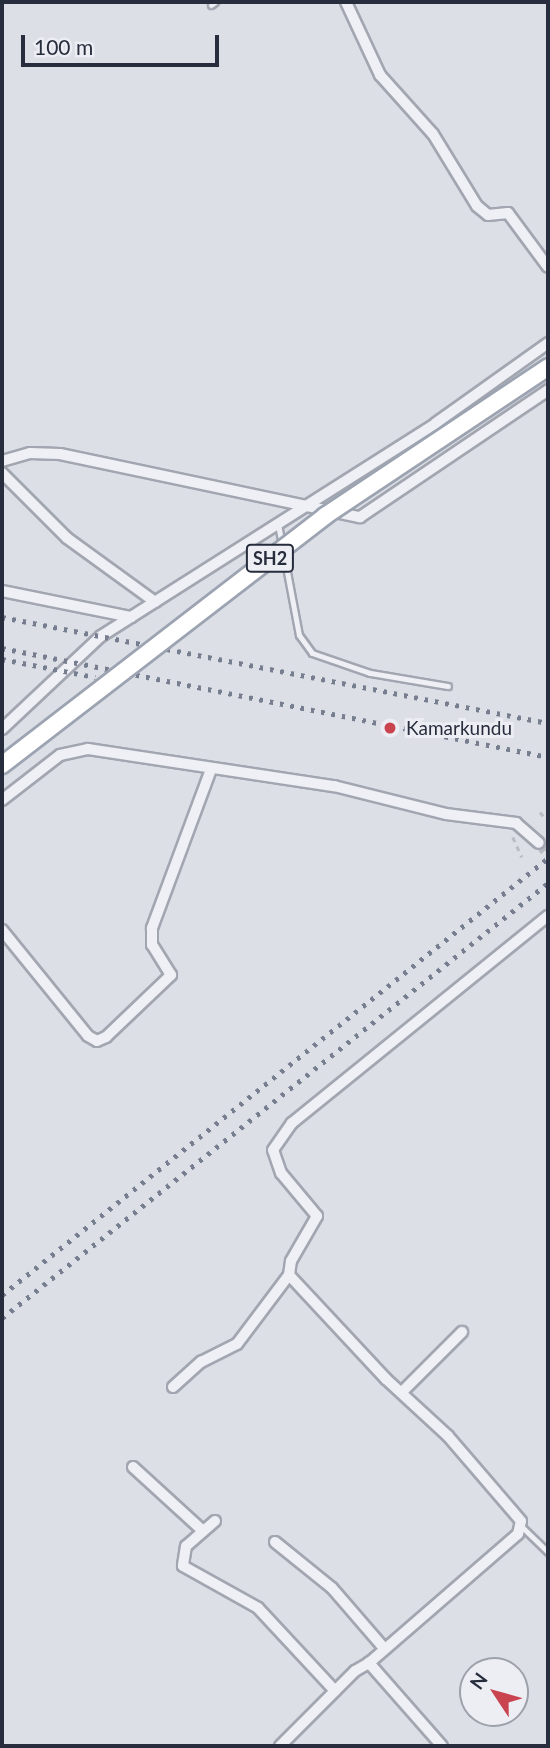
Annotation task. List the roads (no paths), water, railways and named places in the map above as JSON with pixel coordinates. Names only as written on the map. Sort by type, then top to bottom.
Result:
[{"type":"main road","name":"SH2","points":[[2,765],[324,516],[548,367]]},
{"type":"street","points":[[346,2],[380,75],[432,134],[477,206],[488,215],[508,213],[548,267]]},
{"type":"street","points":[[2,729],[101,636],[436,423],[548,343]]},
{"type":"street","points":[[2,461],[30,453],[60,454],[352,518],[369,514],[548,390]]},
{"type":"street","points":[[2,473],[67,538],[155,602]]},
{"type":"street","points":[[2,591],[131,617]]},
{"type":"street","points":[[2,800],[73,750],[334,786],[446,814],[516,823],[539,843]]},
{"type":"street","points":[[2,930],[88,1036],[97,1041],[106,1037],[171,975],[152,945],[152,928],[211,769]]},
{"type":"street","points":[[173,1387],[201,1362],[241,1340],[289,1275],[291,1261],[317,1216],[275,1163],[278,1138],[548,916]]},
{"type":"street","points":[[280,1746],[383,1647],[446,1600],[521,1526],[517,1513],[289,1275]]},
{"type":"street","points":[[402,1392],[462,1332]]},
{"type":"street","points":[[132,1467],[202,1530]]},
{"type":"street","points":[[215,1521],[186,1546],[183,1566],[258,1608],[335,1691]]},
{"type":"street","points":[[275,1542],[332,1588],[383,1647]]},
{"type":"street","points":[[369,1663],[442,1746]]},
{"type":"lane","points":[[278,523],[299,635],[312,653],[370,673],[448,686]]},
{"type":"lane","points":[[521,1526],[548,1552]]},
{"type":"tunnel","points":[[539,843],[548,855]]},
{"type":"railway","points":[[2,617],[548,723]]},
{"type":"railway","points":[[2,648],[548,757]]},
{"type":"railway","points":[[2,659],[95,677]]},
{"type":"railway","points":[[2,1295],[548,858]]},
{"type":"railway","points":[[2,1318],[548,883]]},
{"type":"place","name":"Kamarkundu","points":[[390,728]]}]
